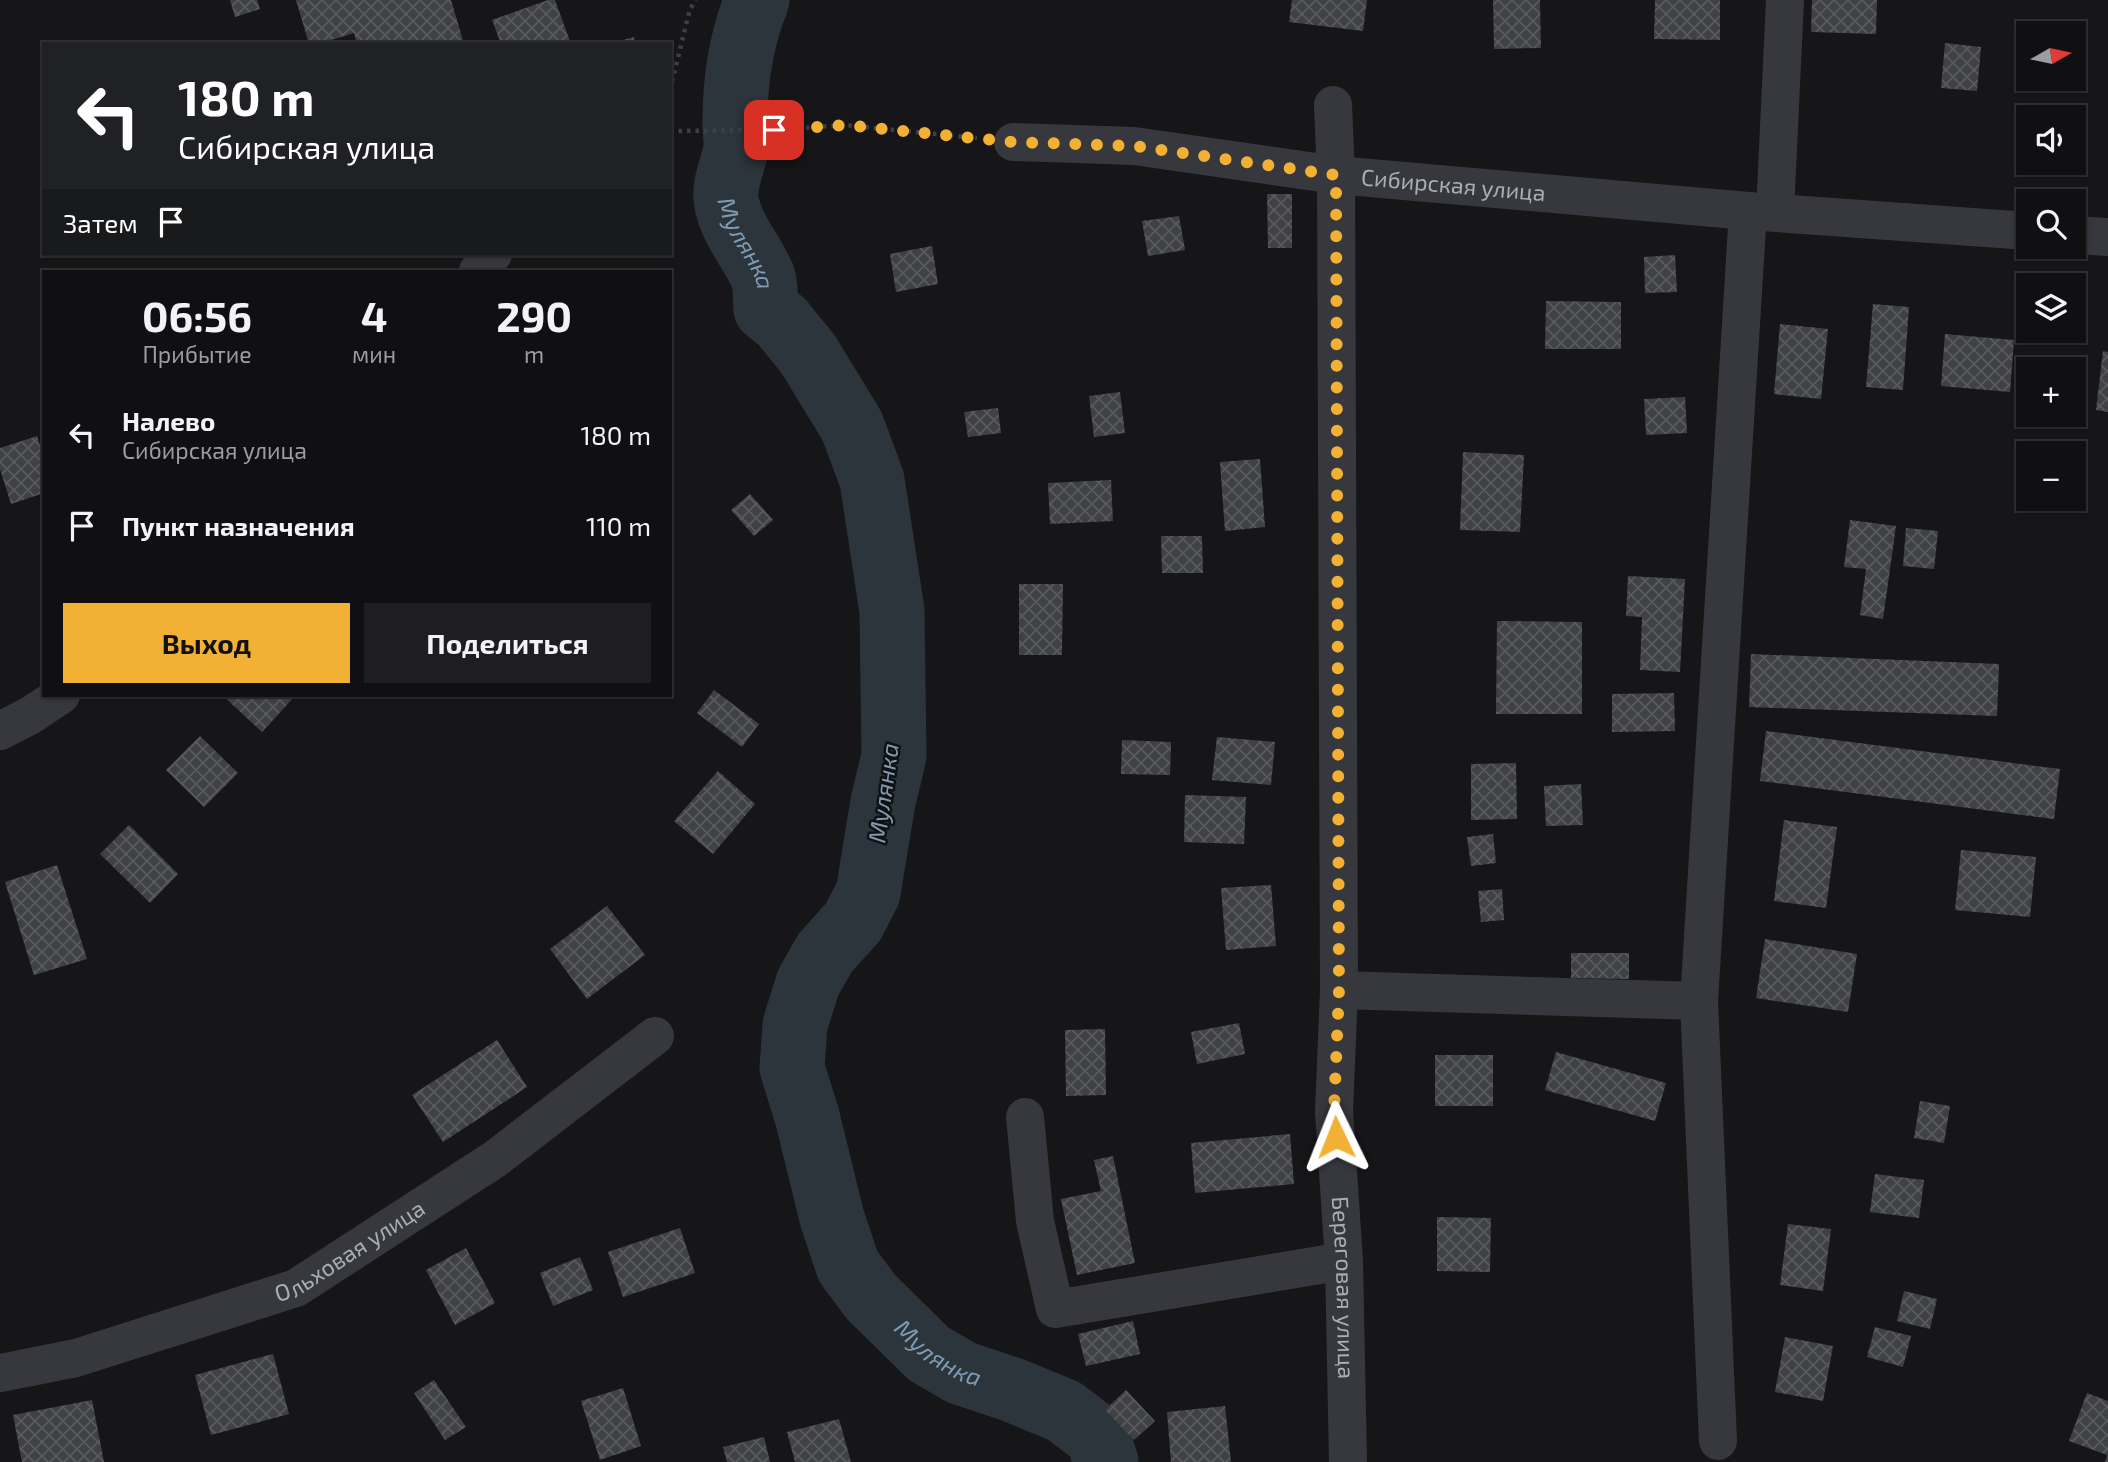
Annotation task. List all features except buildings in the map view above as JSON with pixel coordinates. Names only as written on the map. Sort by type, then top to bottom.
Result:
[{"type":"street","points":[[1718,1441],[1699,1001],[1761,212],[1785,0]]},
{"type":"street","name":"Береговая улица","points":[[1333,105],[1336,175],[1339,990],[1334,1112],[1344,1261],[1348,1462]]},
{"type":"street","name":"Сибирская улица","points":[[1013,142],[1134,146],[1336,175],[1761,212],[2016,230]]},
{"type":"street","points":[[2086,236],[2108,237]]},
{"type":"street","points":[[479,270],[491,256]]},
{"type":"street","points":[[0,731],[58,697]]},
{"type":"street","points":[[1339,990],[1699,1001]]},
{"type":"street","name":"Ольховая улица","points":[[0,1373],[76,1358],[296,1288],[495,1159],[655,1036]]},
{"type":"street","points":[[1025,1117],[1035,1221],[1055,1309],[1344,1261]]},
{"type":"path","points":[[672,82],[690,9],[696,0]]},
{"type":"path","points":[[672,131],[774,130],[844,125],[1013,142]]},
{"type":"waterway","name":"Мулянка","points":[[757,0],[743,44],[738,75],[736,148],[727,184],[727,205],[734,225],[763,277],[766,309],[782,322],[808,354],[852,426],[872,480],[892,611],[894,756],[883,802],[868,893],[853,922],[825,953],[808,983],[795,1025],[792,1068],[807,1116],[832,1218],[848,1266],[871,1297],[929,1354],[962,1373],[1064,1411],[1098,1437],[1106,1462]]},
{"type":"route","points":[[774,130],[844,125],[1013,142],[1134,146],[1336,175],[1339,990],[1334,1112],[1336,1137]]}]
